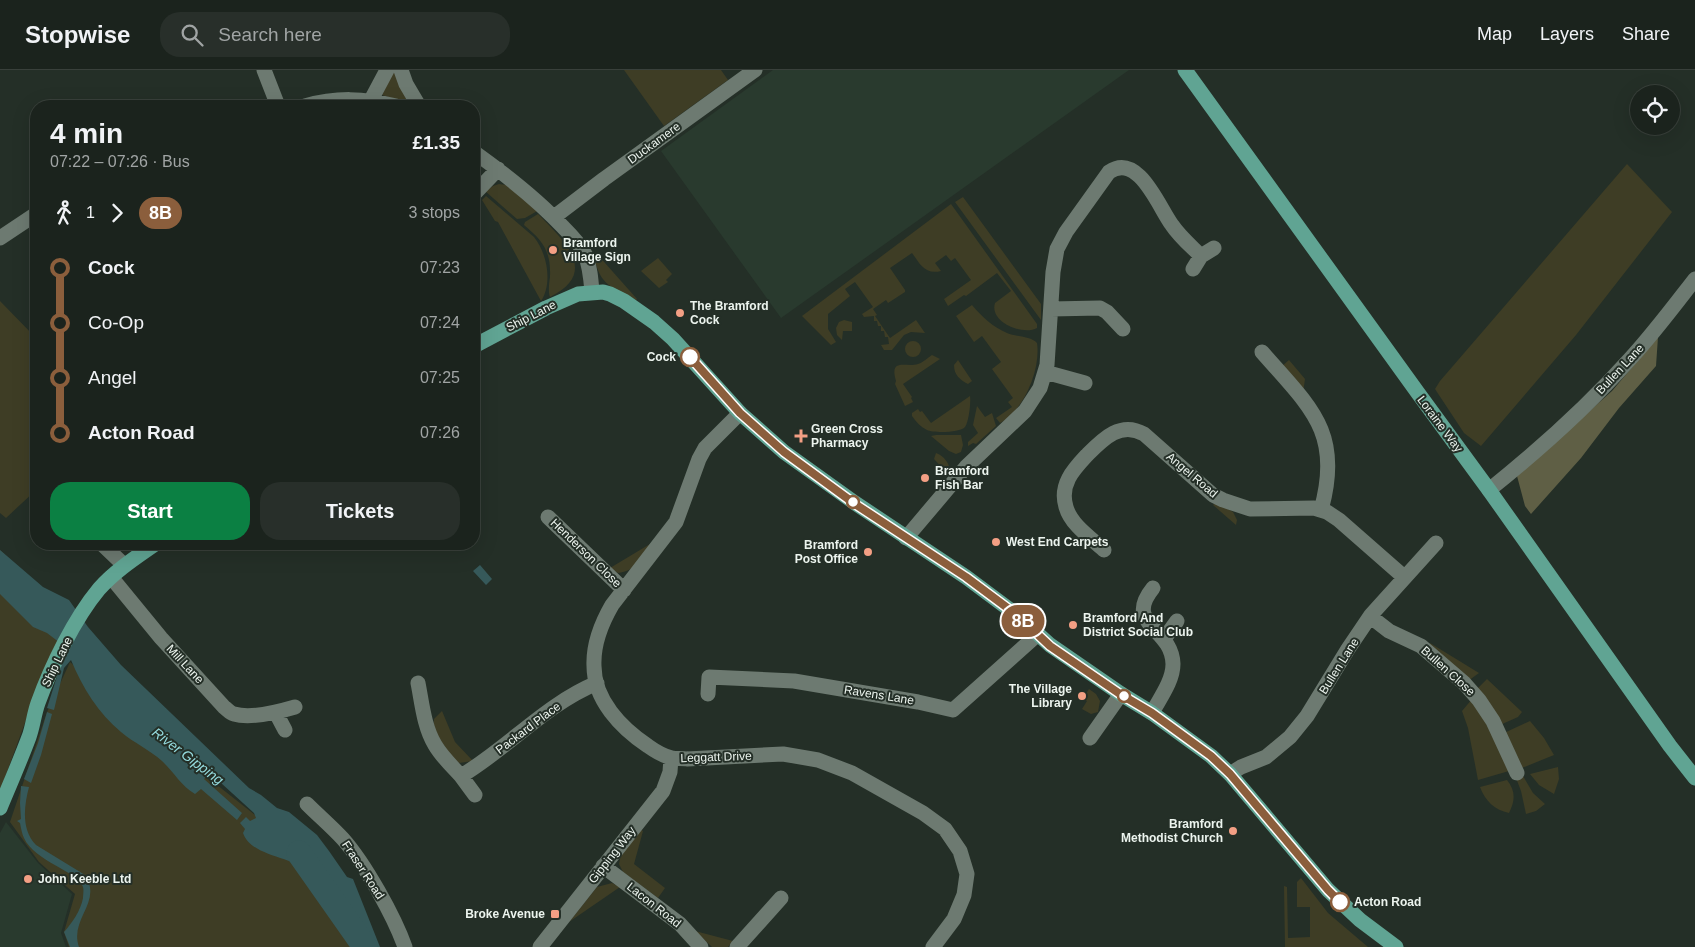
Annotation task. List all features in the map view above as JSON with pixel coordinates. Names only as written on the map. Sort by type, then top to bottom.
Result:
[{"type":"main road","name":"Loraine Way","points":[[1185,70],[1406,377],[1490,490],[1664,738],[1695,778]]},
{"type":"main road","name":"Ship Lane","points":[[480,343],[559,302],[578,294],[592,292]]},
{"type":"main road","points":[[592,292],[603,292],[616,296],[654,322],[687,354],[740,413],[784,452],[906,538],[966,577],[1017,615],[1050,646],[1196,744],[1230,774],[1328,890],[1360,920],[1396,947]]},
{"type":"main road","name":"Ship Lane","points":[[0,808],[29,735],[37,705],[55,660],[98,590],[124,565],[146,550]]},
{"type":"street","points":[[264,70],[276,100]]},
{"type":"street","points":[[332,100],[371,100],[387,70]]},
{"type":"street","points":[[400,70],[415,100]]},
{"type":"street","name":"Duckamere","points":[[554,217],[755,70]]},
{"type":"street","points":[[480,156],[525,190],[575,239],[584,253],[589,266],[592,292]]},
{"type":"street","points":[[906,538],[966,466],[1025,411],[1040,388],[1045,372],[1053,272],[1058,250],[1066,232],[1105,175],[1115,168],[1122,167],[1145,182],[1197,262],[1214,248]]},
{"type":"street","points":[[480,188],[498,169]]},
{"type":"street","points":[[0,238],[30,218]]},
{"type":"street","name":"Bullen Lane","points":[[1490,490],[1536,452],[1611,379],[1646,340],[1695,279]]},
{"type":"street","points":[[1051,309],[1100,308],[1107,312],[1123,328]]},
{"type":"street","points":[[1262,352],[1309,407],[1325,438],[1329,470],[1321,510]]},
{"type":"street","points":[[1045,372],[1085,383]]},
{"type":"street","name":"Leggatt Drive","points":[[740,413],[705,448],[699,459],[676,522],[612,605],[599,630],[594,656],[594,668],[601,696],[619,723],[646,745],[671,758],[687,759],[783,754],[818,760],[852,773],[924,813],[944,829],[960,851],[966,874],[964,895],[954,919],[933,947]]},
{"type":"street","name":"Angel Road","points":[[1104,550],[1072,519],[1065,506],[1064,490],[1075,468],[1103,439],[1118,431],[1138,430],[1208,491],[1223,500],[1250,509],[1304,508],[1321,510],[1339,520],[1404,577]]},
{"type":"street","name":"Henderson Close","points":[[548,516],[624,590]]},
{"type":"street","name":"Bullen Lane","points":[[1230,774],[1241,767],[1266,757],[1290,737],[1307,716],[1348,649],[1371,617],[1404,577],[1436,543]]},
{"type":"street","points":[[108,550],[124,565]]},
{"type":"street","name":"Mill Lane","points":[[111,577],[161,638],[232,714],[276,713],[294,707]]},
{"type":"street","points":[[1152,713],[1172,673],[1172,661],[1164,639],[1149,624],[1143,614],[1145,599],[1153,588]]},
{"type":"street","name":"Bullen Close","points":[[1371,617],[1389,631],[1421,646],[1464,683],[1493,720],[1517,773]]},
{"type":"street","points":[[1164,639],[1177,621]]},
{"type":"street","name":"Ravens Lane","points":[[708,694],[709,676],[785,681],[918,702],[953,710],[1037,635]]},
{"type":"street","points":[[418,683],[427,725],[435,745],[475,795]]},
{"type":"street","name":"Packard Place","points":[[461,776],[483,762],[568,697],[597,683]]},
{"type":"street","points":[[1090,738],[1120,694]]},
{"type":"street","points":[[276,713],[285,730]]},
{"type":"street","name":"Gipping Way","points":[[540,947],[663,791],[670,772],[671,758]]},
{"type":"street","name":"Fraser Road","points":[[307,804],[344,840],[353,852],[390,913],[404,947]]},
{"type":"street","name":"Lacon Road","points":[[604,866],[680,924],[701,947]]},
{"type":"street","points":[[737,947],[781,898]]},
{"type":"shaded area","points":[[624,70],[721,70],[728,80],[664,126]]},
{"type":"shaded area","points":[[773,70],[1129,70],[781,318],[661,151]]},
{"type":"shaded area","points":[[392,73],[395,73],[407,100],[397,100],[382,95]]},
{"type":"shaded area","points":[[1627,164],[1672,212],[1576,335],[1481,446],[1464,433],[1435,389]]},
{"type":"shaded area","points":[[499,184],[506,185],[539,210],[525,218],[517,219],[485,191]]},
{"type":"shaded area","points":[[486,196],[534,237],[539,244],[547,268],[547,286],[541,301],[498,222],[495,221],[482,200]]},
{"type":"shaded area","points":[[963,197],[1041,304],[1041,320],[955,202]]},
{"type":"shaded area","points":[[951,204],[1037,324],[1037,328],[1031,330],[1016,329],[1008,326],[997,316],[995,303],[1011,291],[997,273],[966,296],[964,295],[948,306],[944,299],[971,280],[955,258],[951,261],[946,255],[935,263],[941,271],[935,272],[924,268],[912,253],[890,268],[905,292],[888,303],[886,300],[873,309],[877,315],[875,316],[890,338],[916,320],[925,333],[911,332],[904,335],[892,350],[884,350],[881,345],[889,344],[888,337],[885,337],[884,331],[881,331],[881,326],[878,326],[877,321],[874,321],[874,316],[864,317],[862,314],[873,307],[855,282],[845,289],[850,296],[828,314],[828,329],[836,342],[831,345],[802,316]]},
{"type":"shaded area","points":[[538,214],[566,245],[572,255],[575,266],[573,277],[565,287],[550,297],[550,268],[547,253],[541,242],[524,225],[525,222]]},
{"type":"shaded area","points":[[597,254],[636,300],[604,280],[594,257]]},
{"type":"shaded area","points":[[658,258],[672,274],[666,280],[668,282],[659,288],[641,271]]},
{"type":"shaded area","points":[[0,301],[30,332],[30,496],[6,518],[0,513]]},
{"type":"shaded area","points":[[972,305],[984,318],[1002,331],[1031,339],[1037,343],[1036,365],[1029,388],[1016,409],[1000,423],[996,418],[1012,407],[1008,402],[1013,398],[992,369],[1001,362],[982,336],[974,342],[956,316]]},
{"type":"shaded area","points":[[844,320],[852,322],[852,331],[843,331],[842,340],[837,335],[836,328],[839,322]]},
{"type":"shaded area","points":[[1658,337],[1656,366],[1619,408],[1581,458],[1531,514],[1525,506],[1517,476],[1612,391]]},
{"type":"shaded area","points":[[913,341],[921,349],[913,357],[905,349]]},
{"type":"shaded area","points":[[932,355],[940,359],[903,384],[912,397],[913,402],[905,406],[895,384],[895,369],[900,365],[918,364]]},
{"type":"shaded area","points":[[958,360],[972,381],[968,384],[960,379],[955,372],[954,365]]},
{"type":"shaded area","points":[[1289,360],[1305,379],[1303,393],[1281,367]]},
{"type":"shaded area","points":[[970,396],[968,421],[962,429],[946,432],[930,431],[921,426],[912,416],[912,413],[918,409],[920,412],[922,411],[931,423]]},
{"type":"shaded area","points":[[977,406],[985,417],[992,413],[996,426],[976,444],[973,443],[968,446],[968,442],[978,433],[973,425]]},
{"type":"shaded area","points":[[961,435],[963,445],[961,452],[956,454],[949,451],[931,436]]},
{"type":"shaded area","points":[[936,453],[946,460],[950,473],[947,473],[934,459]]},
{"type":"shaded area","points":[[1216,502],[1233,512],[1237,520],[1236,525],[1213,505]]},
{"type":"shaded area","points":[[650,544],[651,547],[629,570],[618,573],[610,568]]},
{"type":"shaded area","points":[[0,550],[69,616],[38,687],[0,791]]},
{"type":"shaded area","points":[[1430,643],[1479,673],[1468,681],[1429,647]]},
{"type":"shaded area","points":[[70,662],[141,725],[278,833],[359,947],[69,947],[64,932],[75,894],[39,862],[10,822],[47,712]]},
{"type":"shaded area","points":[[1487,679],[1522,712],[1518,717],[1500,725],[1476,690]]},
{"type":"shaded area","points":[[1089,689],[1096,694],[1100,701],[1098,712],[1091,714],[1082,709],[1087,701],[1085,700],[1087,696],[1085,695]]},
{"type":"shaded area","points":[[1473,698],[1479,706],[1509,771],[1478,780],[1468,728],[1462,711]]},
{"type":"shaded area","points":[[442,711],[455,742],[473,761],[459,763],[440,744],[435,733],[434,719]]},
{"type":"shaded area","points":[[1530,721],[1544,738],[1554,755],[1522,768],[1504,733]]},
{"type":"shaded area","points":[[1558,767],[1559,779],[1554,794],[1539,785],[1530,774]]},
{"type":"shaded area","points":[[1523,776],[1533,793],[1545,804],[1536,811],[1526,814],[1516,778]]},
{"type":"shaded area","points":[[1507,780],[1514,796],[1509,813],[1499,810],[1491,804],[1480,787]]},
{"type":"shaded area","name":"John Keeble Ltd","points":[[6,822],[38,863],[72,894],[61,933],[66,947],[0,947],[0,833]]},
{"type":"shaded area","points":[[641,830],[643,831],[634,864],[665,888],[658,898],[623,872],[619,864],[621,854]]},
{"type":"shaded area","points":[[1301,878],[1328,913],[1368,947],[1285,947],[1284,886],[1287,887],[1288,938],[1310,937],[1310,907],[1297,907],[1297,882]]},
{"type":"shaded area","points":[[612,883],[620,887],[569,922],[597,887]]},
{"type":"shaded area","points":[[695,931],[733,941],[728,947],[712,947]]},
{"type":"water","points":[[0,550],[43,587],[69,600],[88,627],[121,665],[249,788],[277,808],[289,812],[317,835],[347,877],[353,879],[380,947],[355,947],[338,907],[312,873],[295,863],[264,852],[248,841],[243,833],[245,829],[240,823],[246,817],[250,821],[256,818],[254,813],[210,773],[204,779],[242,813],[237,820],[201,789],[195,794],[190,791],[162,761],[113,725],[92,699],[80,680],[71,660],[64,668],[54,710],[47,708],[59,670],[64,646],[47,633],[33,627],[0,594]]},
{"type":"water","points":[[480,565],[492,579],[486,585],[473,571]]},
{"type":"water","points":[[47,712],[52,714],[31,783],[24,779],[38,743]]},
{"type":"water","points":[[21,786],[29,787],[25,818],[31,839],[36,845],[85,875],[90,885],[88,902],[78,928],[79,947],[70,947],[64,932],[80,907],[83,898],[83,887],[74,876],[37,853],[24,838],[20,823],[17,821],[21,819]]},
{"type":"waterway","name":"River Gipping","points":[[299,853],[365,947]]},
{"type":"bus line","name":"8B","points":[[690,357],[752,426],[784,452],[855,504],[966,577],[1017,615],[1050,646],[1120,694],[1152,713],[1211,756],[1230,774],[1340,902]]},
{"type":"place","name":"Bramford Village Sign","points":[[553,250]]},
{"type":"place","name":"The Bramford Cock","points":[[680,313]]},
{"type":"place","name":"Cock","points":[[690,357]]},
{"type":"place","name":"Green Cross Pharmacy","points":[[801,436]]},
{"type":"place","name":"Bramford Fish Bar","points":[[925,478]]},
{"type":"place","name":"West End Carpets","points":[[996,542]]},
{"type":"place","name":"Bramford Post Office","points":[[868,552]]},
{"type":"place","name":"Bramford And District Social Club","points":[[1073,625]]},
{"type":"place","name":"The Village Library","points":[[1082,696]]},
{"type":"place","name":"Bramford Methodist Church","points":[[1233,831]]},
{"type":"place","name":"John Keeble Ltd","points":[[28,879]]},
{"type":"place","name":"Acton Road","points":[[1340,902]]},
{"type":"place","name":"Broke Avenue","points":[[555,914]]}]
